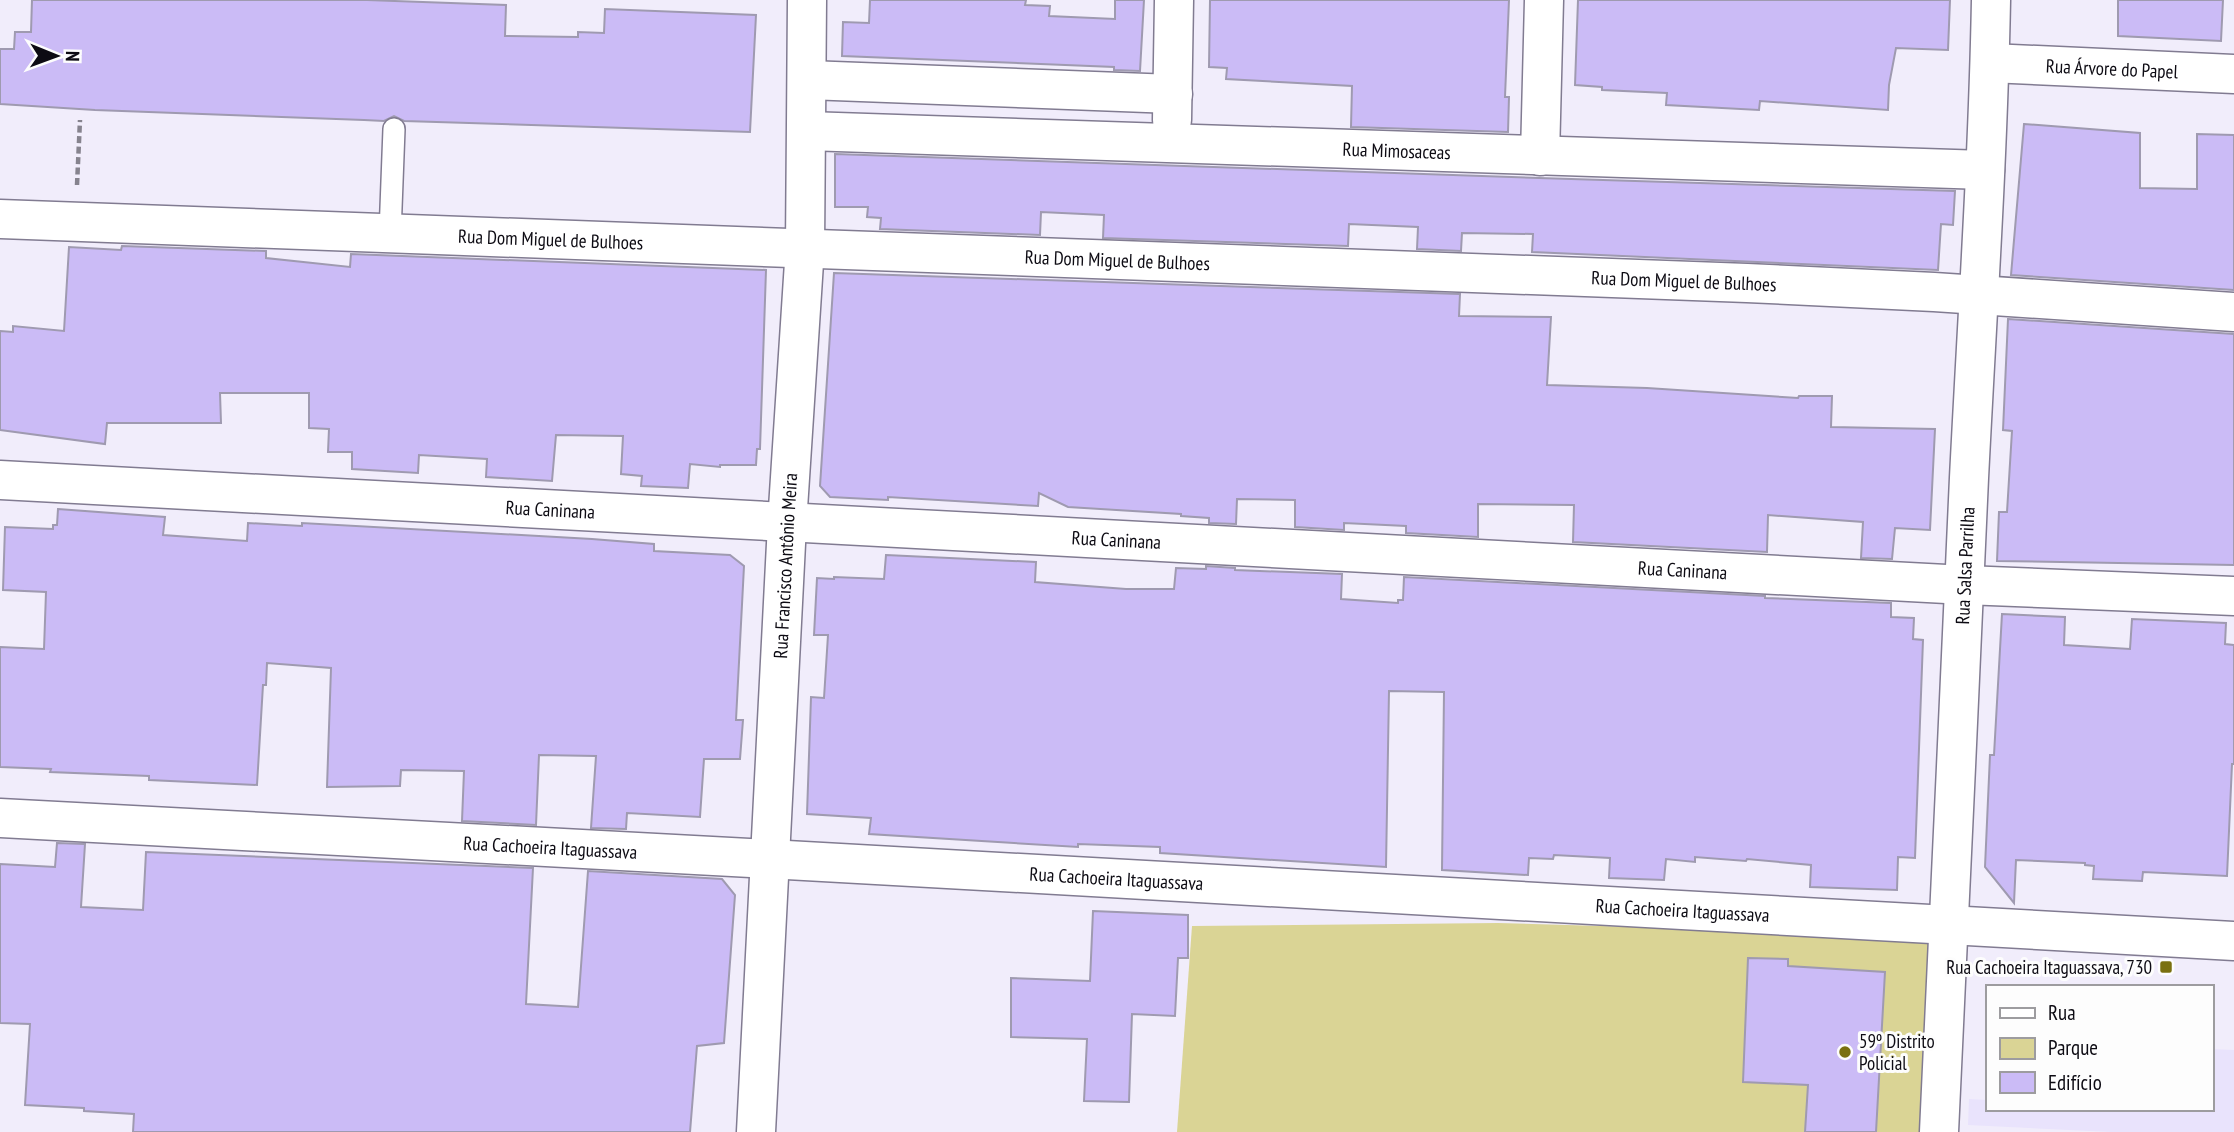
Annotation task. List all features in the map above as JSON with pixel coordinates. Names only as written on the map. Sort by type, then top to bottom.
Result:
[{"type":"street","name":"Rua Francisco Antônio Meira","points":[[756,1132],[787,524],[805,247],[807,0]]},
{"type":"street","points":[[1171,144],[1174,0]]},
{"type":"street","points":[[1540,156],[1544,0]]},
{"type":"street","name":"Rua Salsa Parrilha","points":[[1939,1132],[1980,296],[1991,0]]},
{"type":"street","name":"Rua Árvore do Papel","points":[[1990,63],[2234,74]]},
{"type":"street","points":[[808,80],[1173,94]]},
{"type":"street","name":"Rua Mimosaceas","points":[[807,131],[1985,170]]},
{"type":"street","name":"Rua Dom Miguel de Bulhoes","points":[[0,219],[1747,283],[2234,312]]},
{"type":"street","name":"Rua Caninana","points":[[0,480],[787,524],[1965,585],[2234,596]]},
{"type":"street","name":"Rua Cachoeira Itaguassava","points":[[0,818],[2234,941]]},
{"type":"lane","points":[[390,234],[394,129]]},
{"type":"path","points":[[75,220],[80,120]]},
{"type":"shaded area","points":[[2213,1049],[2234,1050],[2234,1132],[2111,1132],[1968,1125],[1969,1099],[1986,1100],[1986,1111],[2213,1111]]},
{"type":"green space","points":[[1498,923],[1939,936],[1926,1132],[1177,1132],[1192,926]]},
{"type":"building","points":[[32,0],[367,0],[506,5],[505,36],[578,37],[578,32],[604,33],[605,9],[756,15],[750,132],[404,121],[394,116],[384,121],[0,104],[0,49],[14,49],[15,32],[31,32]]},
{"type":"building","points":[[870,0],[1026,0],[1025,5],[1050,6],[1049,16],[1115,19],[1115,0],[1144,0],[1140,71],[1114,70],[1114,67],[842,56],[843,22],[869,23]]},
{"type":"building","points":[[1210,0],[1509,0],[1505,97],[1509,97],[1508,132],[1351,127],[1352,86],[1226,79],[1227,68],[1209,67]]},
{"type":"building","points":[[1578,0],[1950,0],[1948,50],[1896,48],[1889,85],[1888,110],[1760,101],[1759,110],[1666,105],[1667,93],[1602,90],[1602,87],[1575,85]]},
{"type":"building","points":[[2118,0],[2223,0],[2221,41],[2118,36]]},
{"type":"building","points":[[2024,124],[2140,133],[2140,188],[2197,189],[2197,134],[2234,135],[2234,290],[2011,275]]},
{"type":"building","points":[[835,154],[1955,191],[1953,225],[1941,224],[1938,270],[1532,252],[1533,234],[1462,233],[1461,251],[1417,249],[1418,227],[1349,224],[1348,246],[1103,238],[1104,215],[1041,212],[1040,235],[880,229],[881,218],[867,217],[868,207],[835,207]]},
{"type":"building","points":[[122,246],[266,251],[266,258],[350,267],[351,254],[766,270],[760,449],[757,449],[756,465],[720,467],[690,464],[688,488],[641,486],[642,476],[621,474],[623,436],[556,435],[552,481],[486,477],[487,459],[419,455],[418,473],[352,469],[352,452],[328,452],[329,429],[309,428],[309,393],[220,393],[221,423],[107,423],[105,444],[0,430],[0,331],[13,332],[13,326],[64,331],[69,247],[121,250]]},
{"type":"building","points":[[834,273],[1460,294],[1459,316],[1551,317],[1547,385],[1647,388],[1798,398],[1832,396],[1831,427],[1935,429],[1930,530],[1895,528],[1892,559],[1861,558],[1863,522],[1768,515],[1767,552],[1573,542],[1574,505],[1478,504],[1478,537],[1406,533],[1406,526],[1344,523],[1344,530],[1295,527],[1295,500],[1237,499],[1236,524],[1209,523],[1209,518],[1181,514],[1068,507],[1039,493],[1038,506],[888,497],[888,500],[830,497],[820,486]]},
{"type":"building","points":[[2008,319],[2234,334],[2234,565],[1997,561],[1999,512],[2007,512],[2012,431],[2003,430]]},
{"type":"building","points":[[58,509],[165,517],[163,535],[247,541],[248,523],[302,526],[302,523],[592,539],[654,544],[654,551],[730,555],[744,566],[736,720],[743,720],[740,759],[704,759],[700,817],[627,813],[626,829],[591,828],[596,756],[539,755],[536,825],[462,821],[464,771],[401,770],[400,786],[327,787],[331,668],[267,663],[266,685],[263,685],[257,785],[149,780],[149,776],[0,767],[0,647],[44,649],[46,592],[3,590],[5,527],[53,529],[53,525],[57,525]]},
{"type":"building","points":[[886,555],[1036,562],[1035,582],[1126,589],[1174,589],[1176,568],[1206,569],[1206,566],[1235,570],[1342,574],[1341,599],[1398,603],[1398,600],[1403,600],[1404,577],[1891,603],[1891,617],[1914,618],[1913,639],[1923,640],[1915,858],[1898,857],[1897,890],[1810,887],[1811,865],[1747,859],[1695,857],[1695,862],[1666,859],[1664,880],[1609,878],[1610,858],[1554,855],[1553,859],[1529,858],[1528,875],[1442,870],[1444,692],[1389,691],[1386,867],[1160,853],[1160,847],[1078,844],[1078,847],[869,834],[871,818],[807,814],[811,697],[824,698],[828,635],[814,635],[817,578],[884,579]]},
{"type":"building","points":[[2002,614],[2065,617],[2064,645],[2130,649],[2132,619],[2226,623],[2225,644],[2234,645],[2234,764],[2227,876],[2143,872],[2142,881],[2093,879],[2094,866],[2085,863],[2016,860],[2014,903],[1985,867],[1990,755],[1994,755]]},
{"type":"building","points":[[57,843],[85,844],[81,907],[143,910],[146,852],[533,868],[526,1004],[578,1007],[588,871],[722,879],[735,895],[724,1043],[697,1046],[690,1132],[133,1132],[134,1114],[25,1105],[30,1024],[0,1023],[0,864],[55,867]]},
{"type":"building","points":[[1093,911],[1188,915],[1188,958],[1178,958],[1175,1016],[1132,1014],[1129,1102],[1084,1101],[1087,1039],[1011,1037],[1011,978],[1090,981]]},
{"type":"building","points":[[1748,958],[1788,959],[1788,966],[1885,972],[1876,1132],[1805,1132],[1808,1085],[1743,1082]]},
{"type":"place","name":"Rua Cachoeira Itaguassava, 730","points":[[2166,967]]},
{"type":"place","name":"59º Distrito Policial","points":[[1845,1052]]}]
